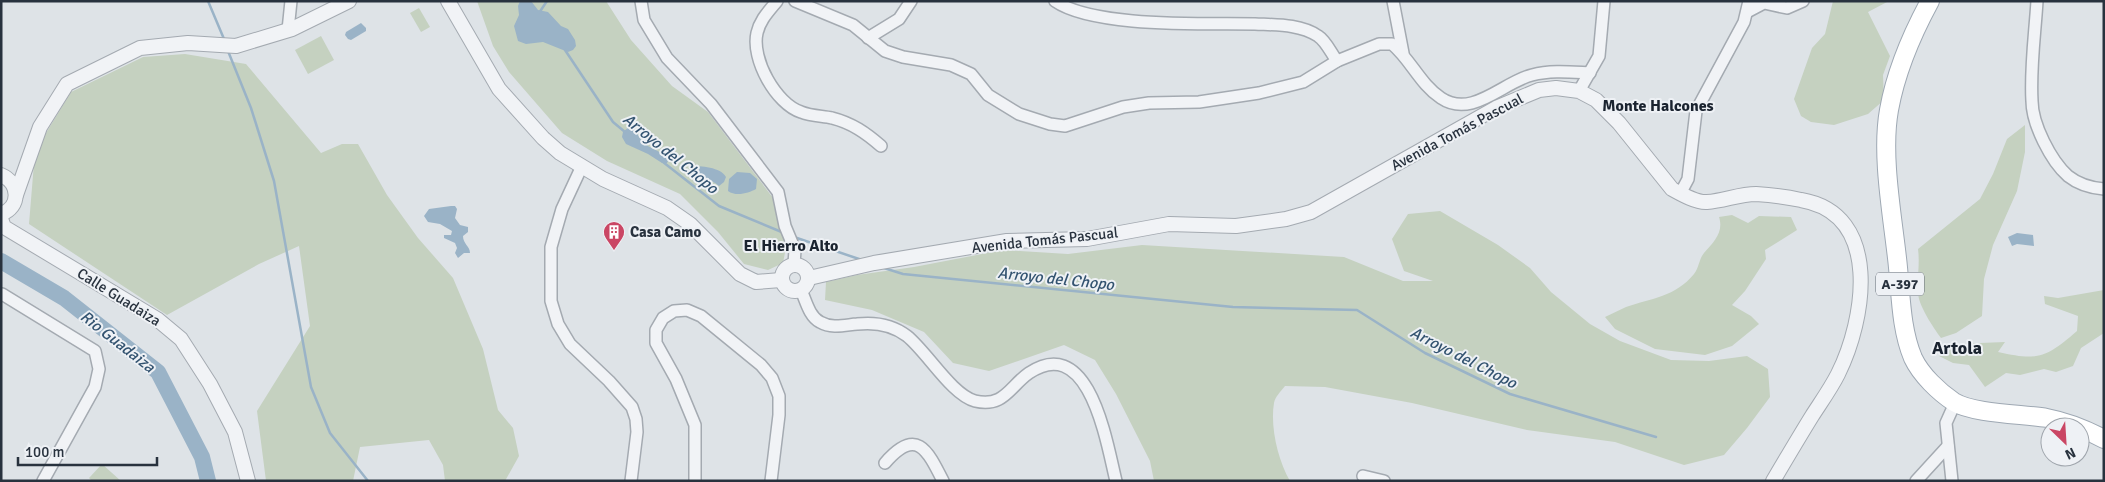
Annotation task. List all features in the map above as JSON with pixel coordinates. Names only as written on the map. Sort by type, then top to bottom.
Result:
[{"type":"main road","name":"A-397","points":[[1930,1],[1898,70],[1888,112],[1887,151],[1905,334],[1914,360],[1927,379],[1955,403],[1988,411],[2047,418],[2079,426],[2104,439]]},
{"type":"street","points":[[288,30],[292,1]]},
{"type":"street","points":[[1,214],[11,208],[40,127],[67,84],[140,48],[188,44],[236,46],[288,30],[349,1]]},
{"type":"street","points":[[448,1],[499,89],[560,154],[603,179],[667,208],[690,224],[740,274],[756,282],[781,280]]},
{"type":"street","points":[[641,1],[644,20],[667,58],[711,104],[778,192],[785,226],[795,250],[794,264]]},
{"type":"street","points":[[777,1],[760,20],[756,36],[758,57],[769,84],[783,101],[800,112],[854,125],[881,146]]},
{"type":"street","points":[[795,1],[853,25],[885,51],[903,58],[951,65],[971,74],[988,96],[1019,114],[1050,124],[1066,126],[1123,107],[1149,103],[1199,102],[1259,93],[1303,82],[1336,61],[1379,44],[1392,44],[1403,53],[1425,85],[1442,99],[1456,105],[1475,102],[1530,75],[1554,71],[1590,73]]},
{"type":"street","points":[[868,38],[899,19],[911,1]]},
{"type":"street","points":[[1056,1],[1065,8],[1096,17],[1295,27],[1319,36],[1336,61]]},
{"type":"street","points":[[1393,1],[1403,53]]},
{"type":"street","points":[[1579,91],[1599,56],[1604,1]]},
{"type":"street","points":[[1680,194],[1688,179],[1696,111],[1748,7],[1764,2],[1787,8],[1803,1]]},
{"type":"street","points":[[2037,1],[2032,103],[2035,120],[2048,147],[2068,176],[2082,185],[2104,189]]},
{"type":"street","name":"Avenida Tomás Pascual","points":[[809,278],[874,264],[1007,241],[1087,239],[1169,224],[1236,226],[1286,219],[1311,212],[1496,108],[1539,90],[1556,88],[1579,91],[1596,100],[1672,189],[1680,194],[1705,202],[1756,194],[1803,200],[1830,210],[1844,221],[1853,238],[1862,268],[1859,303],[1851,343],[1838,375],[1773,481]]},
{"type":"street","points":[[582,166],[562,209],[551,247],[551,301],[558,324],[570,344],[609,381],[632,407],[636,419],[636,432],[631,481]]},
{"type":"street","points":[[1,175],[12,183],[16,195]]},
{"type":"street","name":"Calle Guadaiza","points":[[1,219],[4,227],[157,319],[180,339],[210,384],[235,432],[248,481]]},
{"type":"street","points":[[794,264],[804,268],[809,278],[807,285],[801,290],[793,291],[785,288],[781,280],[782,273],[787,267],[794,264]]},
{"type":"street","points":[[801,290],[809,311],[820,322],[834,327],[860,324],[888,326],[907,336],[961,393],[974,401],[989,402],[1004,397],[1029,373],[1046,366],[1060,365],[1074,372],[1084,382],[1097,405],[1116,481]]},
{"type":"street","points":[[2,294],[95,352],[99,369],[95,387],[43,481]]},
{"type":"street","points":[[695,481],[696,425],[676,378],[656,343],[656,330],[663,318],[674,311],[687,310],[701,316],[761,365],[772,378],[779,396],[780,415],[771,481]]},
{"type":"street","points":[[1952,481],[1946,423],[1955,403]]},
{"type":"street","points":[[885,463],[901,446],[911,444],[922,447],[930,456],[942,481]]},
{"type":"street","points":[[1916,481],[1948,446]]},
{"type":"street","points":[[1363,476],[1384,481]]},
{"type":"green space","points":[[477,1],[606,1],[631,40],[672,86],[708,112],[773,198],[786,247],[783,263],[768,270],[744,264],[718,232],[680,194],[607,161],[562,133],[509,72],[493,46]]},
{"type":"green space","points":[[1833,1],[1889,1],[1868,12],[1890,56],[1883,75],[1884,100],[1868,114],[1834,125],[1811,122],[1801,116],[1794,99],[1812,48],[1825,34]]},
{"type":"green space","points":[[419,8],[430,27],[421,32],[410,13]]},
{"type":"green space","points":[[321,36],[334,60],[308,74],[295,50]]},
{"type":"green space","points":[[185,54],[246,64],[321,153],[342,144],[358,144],[387,195],[418,238],[453,278],[483,349],[498,410],[513,428],[519,456],[505,481],[445,481],[443,465],[429,440],[360,447],[353,481],[266,481],[257,411],[310,326],[299,246],[259,264],[167,315],[29,224],[35,151],[71,92],[143,57]]},
{"type":"green space","points":[[2025,125],[2025,152],[2017,191],[1993,245],[1984,279],[1982,316],[1956,333],[1941,338],[1926,316],[1920,303],[1918,249],[1980,199],[1993,174],[2007,139]]},
{"type":"green space","points":[[1440,211],[1498,245],[1530,268],[1551,292],[1590,324],[1620,341],[1671,360],[1709,361],[1747,356],[1768,369],[1770,397],[1724,455],[1684,465],[1615,442],[1527,430],[1412,403],[1325,387],[1285,386],[1275,401],[1273,422],[1276,443],[1290,481],[1154,481],[1150,461],[1116,394],[1095,360],[1064,345],[989,371],[953,363],[924,332],[872,310],[825,300],[826,282],[857,275],[914,267],[1003,250],[1068,254],[1142,245],[1344,257],[1403,281],[1433,281],[1404,271],[1392,239],[1408,214]]},
{"type":"green space","points":[[1732,215],[1748,223],[1759,216],[1791,217],[1797,230],[1765,250],[1766,259],[1745,291],[1732,305],[1751,316],[1759,324],[1732,346],[1705,355],[1655,349],[1615,329],[1605,317],[1626,307],[1671,292],[1687,282],[1696,272],[1702,255],[1719,232],[1719,217]]},
{"type":"green space","points":[[2104,290],[2104,333],[2081,348],[2073,366],[2056,372],[2044,369],[2020,375],[2006,373],[1985,387],[1969,365],[1953,363],[1939,356],[1955,344],[2005,342],[1998,352],[2032,356],[2049,352],[2077,331],[2078,316],[2045,304],[2044,296],[2058,298]]},
{"type":"green space","points":[[102,464],[121,481],[92,481],[89,478]]},
{"type":"water","points":[[520,1],[531,1],[538,10],[548,12],[561,26],[568,29],[575,40],[576,46],[573,50],[568,52],[543,42],[526,44],[518,41],[514,26],[519,15],[518,6]]},
{"type":"water","points":[[361,23],[366,28],[366,31],[351,40],[348,39],[345,35],[346,32]]},
{"type":"water","points":[[629,127],[634,130],[645,144],[663,155],[668,161],[667,163],[662,163],[626,144],[622,137],[623,132]]},
{"type":"water","points":[[691,166],[715,169],[726,177],[719,186],[693,173],[690,170]]},
{"type":"water","points":[[737,172],[750,173],[757,179],[756,189],[739,194],[728,191],[729,179]]},
{"type":"water","points":[[455,206],[457,209],[455,218],[460,225],[468,227],[468,232],[463,236],[470,253],[464,253],[458,258],[455,253],[457,248],[455,243],[444,238],[444,235],[451,235],[452,231],[440,224],[428,222],[424,216],[429,209]]},
{"type":"water","points":[[2017,233],[2033,235],[2034,246],[2017,244],[2012,246],[2008,237]]},
{"type":"waterway","points":[[208,1],[224,39]]},
{"type":"waterway","name":"Arroyo del Chopo","points":[[539,13],[547,1]]},
{"type":"waterway","name":"Arroyo del Chopo","points":[[565,50],[613,122],[625,132]]},
{"type":"waterway","points":[[228,51],[251,108],[274,181],[311,387],[330,433],[368,481]]},
{"type":"waterway","name":"Arroyo del Chopo","points":[[663,162],[719,206],[784,233]]},
{"type":"waterway","name":"Arroyo del Chopo","points":[[794,237],[862,260]]},
{"type":"waterway","name":"Rio Guadaiza","points":[[1,261],[64,298],[158,372],[202,457],[208,481]]},
{"type":"waterway","name":"Arroyo del Chopo","points":[[884,268],[903,274],[1233,307],[1357,310],[1425,353],[1510,394],[1656,437]]},
{"type":"place","name":"Casa Camo","points":[[614,251]]},
{"type":"district","name":"Monte Halcones","points":[[1658,105]]},
{"type":"district","name":"El Hierro Alto","points":[[791,245]]},
{"type":"district","name":"Artola","points":[[1957,348]]}]
